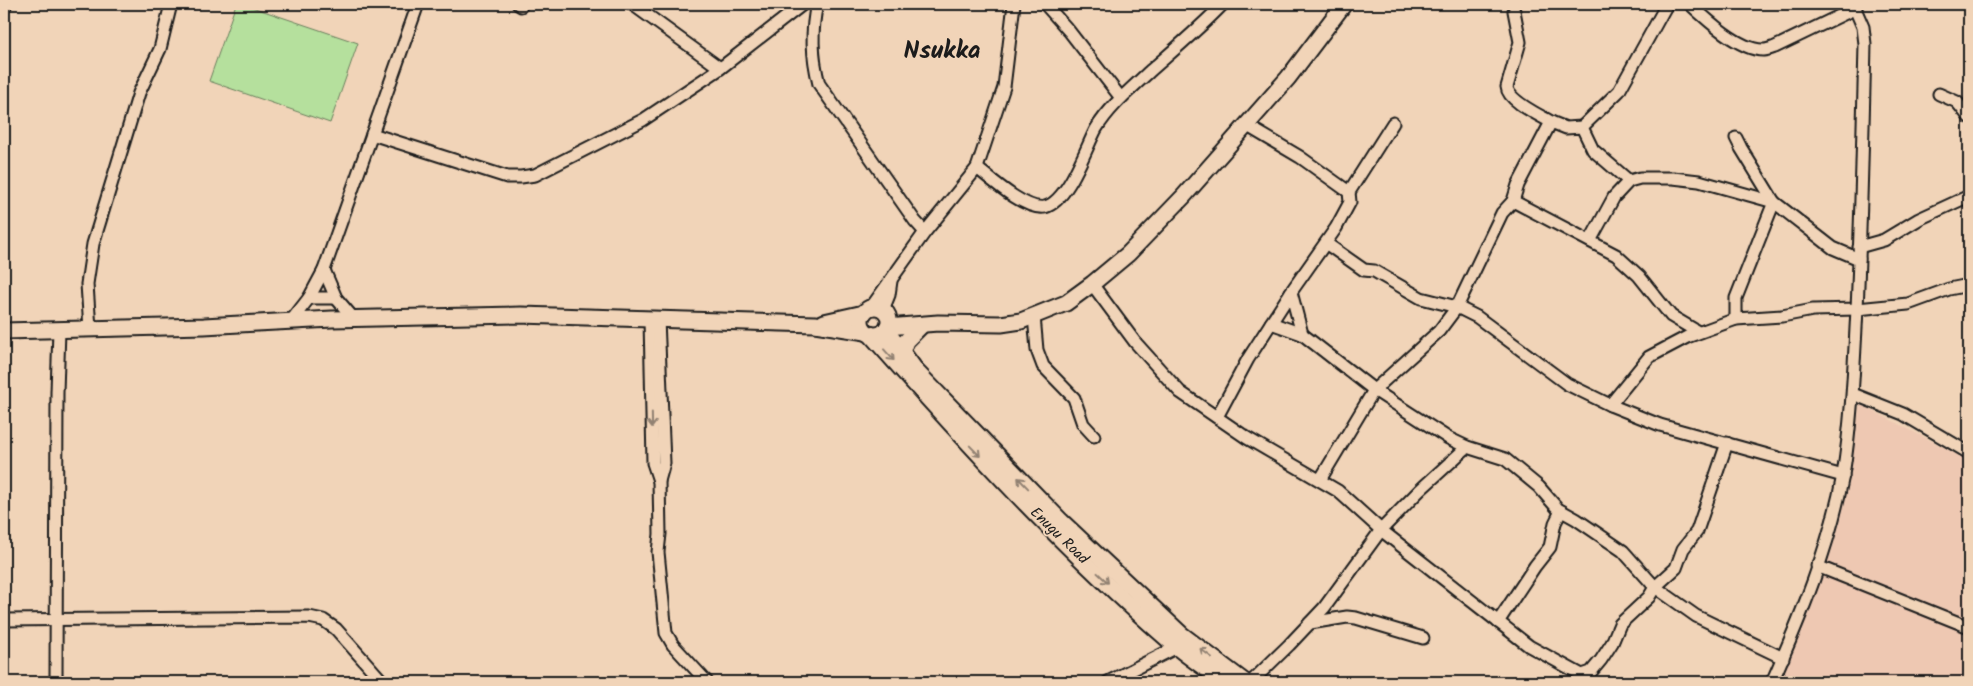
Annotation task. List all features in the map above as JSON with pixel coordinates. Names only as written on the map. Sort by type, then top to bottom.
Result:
[{"type":"main road","points":[[815,324],[880,317],[938,323],[1001,324],[1021,321],[1066,303],[1128,254],[1183,197],[1288,78],[1344,4]]},
{"type":"main road","points":[[4,331],[204,326],[354,318],[521,315],[815,324],[879,335],[880,317]]},
{"type":"main road","points":[[868,333],[861,322],[880,317],[922,325],[938,323]]},
{"type":"main road","points":[[880,317],[917,372],[1060,521],[1181,634],[1244,682]]},
{"type":"main road","points":[[902,352],[906,341],[922,325]]},
{"type":"main road","name":"Enugu Road","points":[[868,333],[963,438],[1052,530],[1177,647],[1224,682]]},
{"type":"street","points":[[90,329],[87,284],[93,244],[133,111],[160,49],[171,4]]},
{"type":"street","points":[[291,321],[309,298],[324,270],[418,4]]},
{"type":"street","points":[[632,4],[720,68]]},
{"type":"street","points":[[817,4],[813,23],[814,63],[819,84],[915,221],[925,232]]},
{"type":"street","points":[[880,317],[889,294],[891,281],[925,232],[977,168],[1004,87],[1014,4]]},
{"type":"street","points":[[1045,4],[1069,31],[1120,98]]},
{"type":"street","points":[[977,168],[1013,196],[1030,206],[1042,207],[1052,204],[1065,191],[1097,128],[1120,98],[1205,23],[1223,4]]},
{"type":"street","points":[[1514,11],[1520,42],[1507,92],[1513,99],[1551,122],[1566,128],[1582,127],[1619,91],[1667,4]]},
{"type":"street","points":[[1690,4],[1707,20],[1745,46],[1764,50],[1775,47],[1855,6],[1863,27],[1865,44],[1857,309],[1853,394],[1843,476],[1829,532],[1783,658],[1772,682]]},
{"type":"street","points":[[372,134],[507,177],[521,178],[535,175],[643,120],[720,68],[800,6],[813,23]]},
{"type":"street","points":[[1939,94],[1957,102],[1969,117]]},
{"type":"street","points":[[1320,480],[1374,390],[1438,331],[1457,307],[1502,213],[1513,201],[1518,184],[1551,122]]},
{"type":"street","points":[[1216,417],[1248,359],[1271,323],[1327,244],[1350,202],[1349,192],[1393,123]]},
{"type":"street","points":[[1246,125],[1300,157],[1349,192]]},
{"type":"street","points":[[1582,127],[1593,150],[1629,181]]},
{"type":"street","points":[[1736,138],[1774,202],[1833,248],[1859,253],[1919,219],[1969,196]]},
{"type":"street","points":[[1590,241],[1614,197],[1629,181],[1640,178],[1673,178],[1699,181],[1774,202]]},
{"type":"street","points":[[1513,201],[1616,255],[1639,276],[1671,316],[1698,332]]},
{"type":"street","points":[[1736,319],[1736,298],[1774,202]]},
{"type":"street","points":[[1327,244],[1364,270],[1374,271],[1421,298],[1457,307],[1477,317],[1567,384],[1610,405],[1660,425],[1843,476]]},
{"type":"street","points":[[324,270],[336,298],[354,318]]},
{"type":"street","points":[[1092,284],[1135,342],[1180,392],[1247,438],[1338,490],[1381,530],[1529,646],[1584,679],[1601,660],[1612,643],[1620,624],[1676,568],[1683,549],[1697,531],[1727,443]]},
{"type":"street","points":[[1610,405],[1649,357],[1698,332],[1736,319],[1782,316],[1813,310],[1857,309],[1908,304],[1949,289],[1969,285]]},
{"type":"street","points":[[1292,292],[1302,334]]},
{"type":"street","points":[[309,298],[336,298]]},
{"type":"street","points":[[309,298],[313,320]]},
{"type":"street","points":[[332,319],[336,298]]},
{"type":"street","points":[[1034,316],[1037,350],[1043,366],[1074,398],[1083,424],[1094,436]]},
{"type":"street","points":[[654,319],[653,463],[659,481],[660,534],[658,552],[666,633],[673,644],[707,682]]},
{"type":"street","points":[[1271,323],[1302,334],[1374,390],[1448,438],[1467,447],[1505,459],[1539,487],[1561,511],[1623,551],[1655,587],[1696,616],[1783,658]]},
{"type":"street","points":[[56,682],[59,330]]},
{"type":"street","points":[[1853,394],[1903,414],[1969,453]]},
{"type":"street","points":[[1250,682],[1324,608],[1381,530],[1420,490],[1467,447]]},
{"type":"street","points":[[1498,622],[1534,566],[1550,547],[1555,523],[1561,511]]},
{"type":"street","points":[[1817,566],[1969,627]]},
{"type":"street","points":[[4,620],[309,617],[323,620],[336,630],[384,682]]},
{"type":"street","points":[[1310,623],[1347,617],[1356,618],[1423,638]]},
{"type":"street","points":[[1108,682],[1177,647]]},
{"type":"shaded area","points":[[1860,404],[1964,458],[1969,463],[1969,682],[1780,682],[1841,514]]},
{"type":"green space","points":[[236,4],[243,4],[358,43],[330,123],[209,81]]},
{"type":"district","name":"Nsukka","points":[[942,51]]}]
